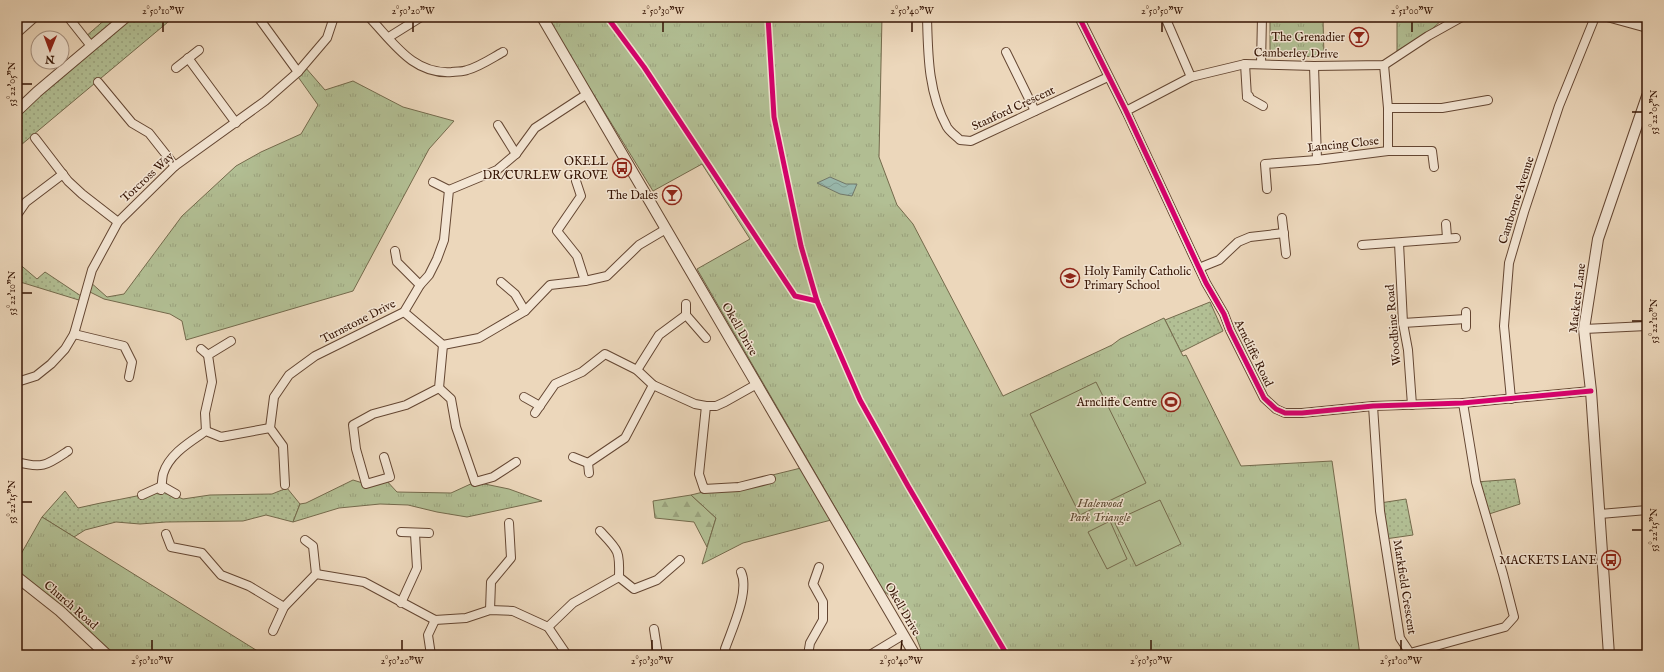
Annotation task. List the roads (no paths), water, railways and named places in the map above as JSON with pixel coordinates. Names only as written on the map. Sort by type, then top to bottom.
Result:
[{"type":"street","points":[[17,33],[35,17]]},
{"type":"street","points":[[68,17],[91,46]]},
{"type":"street","points":[[17,111],[37,92],[126,17]]},
{"type":"street","points":[[258,17],[298,72]]},
{"type":"street","name":"Torcross Way","points":[[17,382],[36,376],[51,364],[65,349],[74,334],[92,270],[118,222],[175,166],[265,101],[298,72],[327,38],[334,17]]},
{"type":"street","points":[[368,17],[398,50],[418,66],[443,72],[467,70],[503,52]]},
{"type":"street","points":[[388,38],[421,17]]},
{"type":"street","name":"Okell Drive","points":[[542,17],[915,655]]},
{"type":"street","name":"Stanford Crescent","points":[[927,17],[928,53],[932,88],[948,127],[960,140],[971,141],[1108,77]]},
{"type":"street","name":"Arncliffe Road","points":[[1079,17],[1126,111],[1199,268],[1224,314],[1230,330],[1264,398],[1276,409],[1285,413],[1373,406],[1463,403],[1591,391]]},
{"type":"street","points":[[1165,17],[1191,77]]},
{"type":"street","points":[[1261,64],[1262,17]]},
{"type":"street","points":[[1388,151],[1388,108],[1384,65],[1428,36],[1462,17]]},
{"type":"street","name":"Camborne Avenue","points":[[1511,399],[1504,326],[1509,263],[1559,106],[1595,17]]},
{"type":"street","points":[[1607,17],[1647,28]]},
{"type":"street","points":[[176,68],[199,50]]},
{"type":"street","points":[[1006,52],[1035,111]]},
{"type":"street","points":[[188,58],[236,123]]},
{"type":"street","points":[[1244,64],[1248,97],[1263,106]]},
{"type":"street","name":"Camberley Drive","points":[[1126,111],[1191,77],[1244,64],[1314,66],[1384,65]]},
{"type":"street","points":[[1314,66],[1317,160]]},
{"type":"street","points":[[98,82],[132,123],[149,133],[175,166]]},
{"type":"street","points":[[433,182],[449,190],[497,170],[516,154],[535,128],[587,94]]},
{"type":"street","name":"Mackets Lane","points":[[1608,655],[1591,391],[1584,329],[1598,239],[1647,96]]},
{"type":"street","points":[[1388,108],[1442,108],[1488,100]]},
{"type":"street","points":[[498,125],[516,154]]},
{"type":"street","points":[[35,138],[68,181],[118,222]]},
{"type":"street","name":"Lancing Close","points":[[1267,189],[1265,164],[1317,160],[1388,151],[1432,151],[1434,167]]},
{"type":"street","points":[[17,215],[26,202],[63,174]]},
{"type":"street","points":[[576,181],[581,196],[557,231],[577,256],[585,281]]},
{"type":"street","name":"Turnstone Drive","points":[[270,428],[274,397],[289,375],[315,356],[404,312],[420,284],[429,275],[437,259],[444,240],[449,190]]},
{"type":"street","points":[[1282,218],[1286,254]]},
{"type":"street","points":[[1362,245],[1452,238],[1446,224]]},
{"type":"street","points":[[443,345],[479,338],[525,311],[550,286],[607,276],[639,245],[666,229]]},
{"type":"street","points":[[1199,268],[1219,260],[1238,242],[1250,237],[1284,234]]},
{"type":"street","name":"Woodbine Road","points":[[1399,243],[1404,323],[1408,350],[1412,405]]},
{"type":"street","points":[[395,251],[397,262],[420,284]]},
{"type":"street","points":[[501,282],[515,294],[525,311]]},
{"type":"street","points":[[686,304],[686,316],[706,338]]},
{"type":"street","points":[[404,312],[443,345]]},
{"type":"street","points":[[637,370],[659,335],[686,316]]},
{"type":"street","points":[[1404,323],[1466,320]]},
{"type":"street","points":[[1584,329],[1647,326]]},
{"type":"street","points":[[74,334],[124,346],[132,362],[129,377]]},
{"type":"street","points":[[208,355],[231,341]]},
{"type":"street","points":[[439,388],[443,345]]},
{"type":"street","points":[[202,349],[208,355],[212,382],[205,413],[206,431]]},
{"type":"street","points":[[524,397],[538,410],[555,384],[582,372],[605,354],[637,370],[652,385],[695,404],[716,406],[757,384]]},
{"type":"street","points":[[588,463],[625,438],[652,385]]},
{"type":"street","points":[[384,457],[390,477],[366,484],[356,449],[353,424],[373,414],[406,405],[439,388]]},
{"type":"street","points":[[439,388],[451,399],[456,427],[475,482],[493,477],[516,462]]},
{"type":"street","name":"Markfield Crescent","points":[[1373,406],[1380,511],[1400,638],[1410,653],[1505,627],[1514,617],[1476,482],[1463,403]]},
{"type":"street","points":[[706,406],[699,474],[704,489],[739,487],[771,479]]},
{"type":"street","points":[[206,431],[221,437],[270,428],[283,446],[285,484]]},
{"type":"street","points":[[161,488],[163,474],[169,461],[185,445],[206,431]]},
{"type":"street","points":[[17,462],[30,466],[48,464],[68,451]]},
{"type":"street","points":[[573,457],[588,463]]},
{"type":"street","points":[[588,463],[589,473]]},
{"type":"street","points":[[142,495],[161,488],[176,494]]},
{"type":"street","points":[[1600,514],[1647,510]]},
{"type":"street","points":[[490,610],[491,582],[511,558],[509,523]]},
{"type":"street","points":[[600,531],[616,547],[620,560],[619,577]]},
{"type":"street","points":[[401,532],[415,534],[429,533]]},
{"type":"street","points":[[166,534],[171,547],[202,553],[221,575],[249,586],[284,607]]},
{"type":"street","points":[[401,603],[417,568],[415,534]]},
{"type":"street","points":[[305,540],[313,546],[316,574]]},
{"type":"street","points":[[619,577],[634,589],[657,580],[680,560]]},
{"type":"street","points":[[808,655],[810,643],[823,620],[823,602],[813,584],[819,568]]},
{"type":"street","points":[[726,655],[725,649],[742,598],[744,579],[741,572]]},
{"type":"street","points":[[316,574],[364,582],[435,620],[466,618],[490,610],[513,611],[548,627],[566,655]]},
{"type":"street","points":[[273,631],[284,607],[316,574]]},
{"type":"street","name":"Church Road","points":[[17,577],[60,611],[107,655]]},
{"type":"street","points":[[548,627],[574,603],[619,577]]},
{"type":"street","points":[[431,655],[428,635],[435,620]]},
{"type":"street","points":[[654,629],[658,655]]},
{"type":"street","points":[[870,655],[903,634]]},
{"type":"water","points":[[830,177],[846,184],[857,184],[852,196],[840,194],[817,183]]},
{"type":"place","name":"The Grenadier","points":[[1359,37]]},
{"type":"place","name":"OKELL DR/CURLEW GROVE","points":[[622,168]]},
{"type":"place","name":"The Dales","points":[[672,195]]},
{"type":"place","name":"Holy Family Catholic Primary School","points":[[1070,278]]},
{"type":"place","name":"Arncliffe Centre","points":[[1171,402]]},
{"type":"place","name":"MACKETS LANE","points":[[1611,560]]},
{"type":"park label","name":"Halewood Park Triangle","points":[[1100,510]]}]
